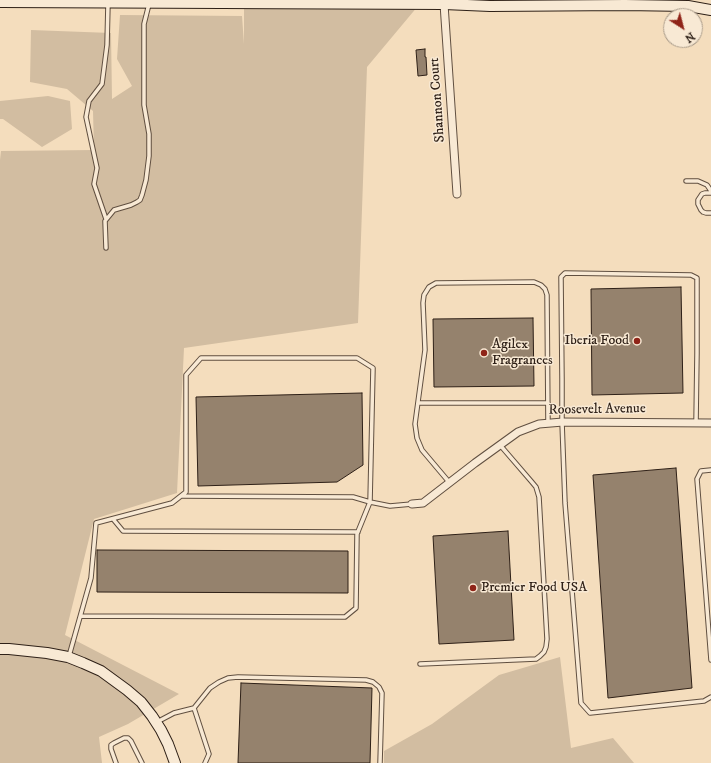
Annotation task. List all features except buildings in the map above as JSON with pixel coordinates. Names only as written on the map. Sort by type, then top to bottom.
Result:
[{"type":"street","points":[[0,2],[444,4],[490,6],[562,2],[688,6],[711,10]]},
{"type":"street","name":"Shannon Court","points":[[444,4],[457,194]]},
{"type":"street","name":"Roosevelt Avenue","points":[[412,504],[422,503],[475,462],[518,432],[539,424],[562,422],[711,423]]},
{"type":"street","points":[[0,649],[47,653],[68,657],[83,662],[100,671],[141,702],[161,730],[175,763]]},
{"type":"lane","points":[[106,248],[106,219],[94,184],[97,168],[86,117],[90,101],[102,84],[112,2]]},
{"type":"lane","points":[[106,219],[114,210],[131,205],[140,200],[146,180],[149,156],[149,134],[144,105],[144,24],[150,3]]},
{"type":"lane","points":[[686,181],[698,181],[707,185],[711,192],[702,194],[698,200],[698,204],[700,210],[706,213],[711,213]]},
{"type":"lane","points":[[696,423],[697,278],[691,275],[565,273],[561,277],[562,422],[565,503],[581,703],[590,713],[704,701],[711,698]]},
{"type":"lane","points":[[449,482],[422,450],[417,438],[415,424],[425,350],[424,295],[429,288],[436,283],[534,282],[541,284],[545,289],[547,295],[548,424]]},
{"type":"lane","points":[[68,657],[91,578],[96,523],[172,503],[186,492],[186,375],[201,358],[357,358],[373,368],[370,502],[357,534],[356,608],[345,617],[80,616]]},
{"type":"lane","points":[[418,403],[548,403]]},
{"type":"lane","points":[[420,664],[536,659],[544,652],[546,647],[539,498],[536,488],[531,481],[500,445]]},
{"type":"lane","points":[[711,470],[701,471],[697,479],[711,660]]},
{"type":"lane","points":[[182,496],[353,497],[390,506],[412,504]]},
{"type":"lane","points":[[113,519],[123,531],[358,532]]},
{"type":"lane","points":[[156,722],[174,713],[194,708],[210,688],[228,678],[366,680],[379,686],[382,693],[380,763]]},
{"type":"lane","points":[[194,708],[209,754],[205,763]]},
{"type":"lane","points":[[116,763],[111,745],[124,738],[128,738],[131,741],[142,763]]},
{"type":"shaded area","points":[[244,3],[418,6],[367,67],[358,323],[184,348],[177,493],[94,519],[65,635],[179,694],[128,724],[99,737],[102,763],[0,763],[1,151],[94,150],[93,111],[67,89],[30,82],[31,30],[111,33],[112,99],[132,86],[117,59],[120,15],[242,16],[244,44]]},
{"type":"shaded area","points":[[48,96],[70,101],[72,129],[42,147],[3,119],[0,119],[0,101]]},
{"type":"shaded area","points":[[560,657],[571,748],[613,738],[634,763],[384,763],[384,751],[432,724],[499,675]]},
{"type":"place","name":"Iberia Food","points":[[637,341]]},
{"type":"place","name":"Agilex Fragrances","points":[[484,353]]},
{"type":"place","name":"Premier Food USA","points":[[473,588]]}]
